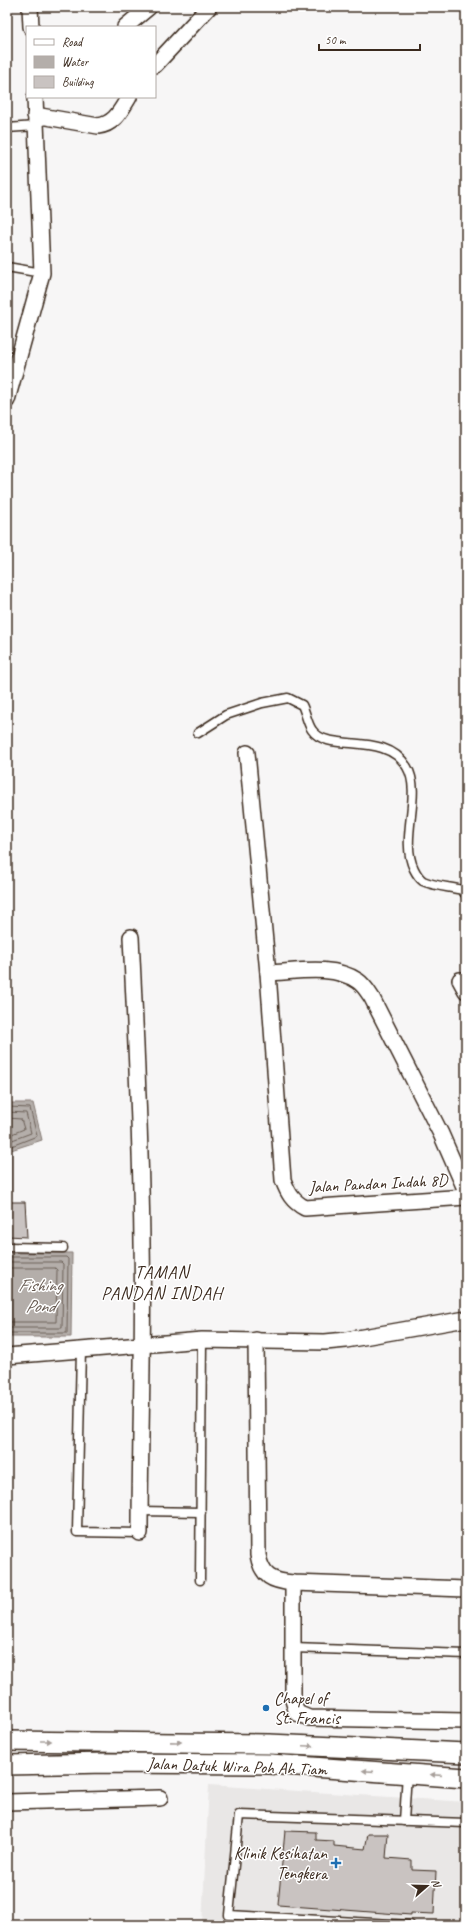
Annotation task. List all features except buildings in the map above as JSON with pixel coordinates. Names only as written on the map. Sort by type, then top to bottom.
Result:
[{"type":"street","points":[[30,7],[31,26]]},
{"type":"street","points":[[126,26],[149,7]]},
{"type":"street","points":[[156,65],[209,7]]},
{"type":"street","points":[[7,400],[10,383],[42,273],[34,98]]},
{"type":"street","points":[[36,121],[98,126],[107,125],[117,116],[128,98]]},
{"type":"street","points":[[247,753],[268,973],[331,971],[345,974],[360,982],[372,998],[442,1134],[466,1191]]},
{"type":"street","points":[[131,937],[139,1112],[143,1344],[140,1533]]},
{"type":"street","name":"Jalan Pandan Indah 8D","points":[[268,973],[284,1180],[287,1192],[294,1202],[305,1208],[466,1197]]},
{"type":"street","points":[[7,1356],[202,1340],[326,1342],[346,1340],[466,1318]]},
{"type":"street","points":[[256,1340],[258,1555],[264,1572],[279,1582],[466,1589]]},
{"type":"street","points":[[293,1583],[293,1700],[297,1713],[309,1718],[466,1721]]},
{"type":"street","name":"Jalan Datuk Wira Poh Ah Tiam","points":[[7,1741],[269,1744],[466,1753]]},
{"type":"street","points":[[269,1744],[270,1764]]},
{"type":"street","name":"Jalan Datuk Wira Poh Ah Tiam","points":[[7,1766],[108,1763],[270,1764],[466,1778]]},
{"type":"street","points":[[7,1802],[160,1798]]},
{"type":"lane","points":[[7,128],[36,121]]},
{"type":"lane","points":[[7,268],[42,273]]},
{"type":"lane","points":[[198,733],[226,715],[262,703],[288,698],[302,705],[312,730],[326,740],[385,748],[396,755],[407,768],[413,783],[408,852],[417,874],[422,880],[462,890],[466,895]]},
{"type":"lane","points":[[7,1247],[63,1248]]},
{"type":"lane","points":[[200,1580],[202,1340]]},
{"type":"lane","points":[[81,1349],[77,1532],[140,1533]]},
{"type":"lane","points":[[140,1511],[201,1512]]},
{"type":"lane","points":[[293,1648],[466,1654]]},
{"type":"lane","points":[[404,1821],[407,1773]]},
{"type":"lane","points":[[410,1925],[229,1915],[239,1815],[466,1823]]},
{"type":"shaded area","name":"Klinik Kesihatan Tengkera","points":[[209,1785],[466,1802],[466,1925],[202,1925]]},
{"type":"water","points":[[7,1103],[33,1103],[42,1140],[11,1150],[11,1198],[7,1198]]},
{"type":"water","name":"Fishing Pond","points":[[8,1253],[72,1253],[71,1337],[8,1337]]},
{"type":"place","name":"Chapel of St. Francis","points":[[266,1708]]},
{"type":"place","name":"Klinik Kesihatan Tengkera","points":[[336,1863]]},
{"type":"district","name":"TAMAN PANDAN INDAH","points":[[162,1282]]}]
